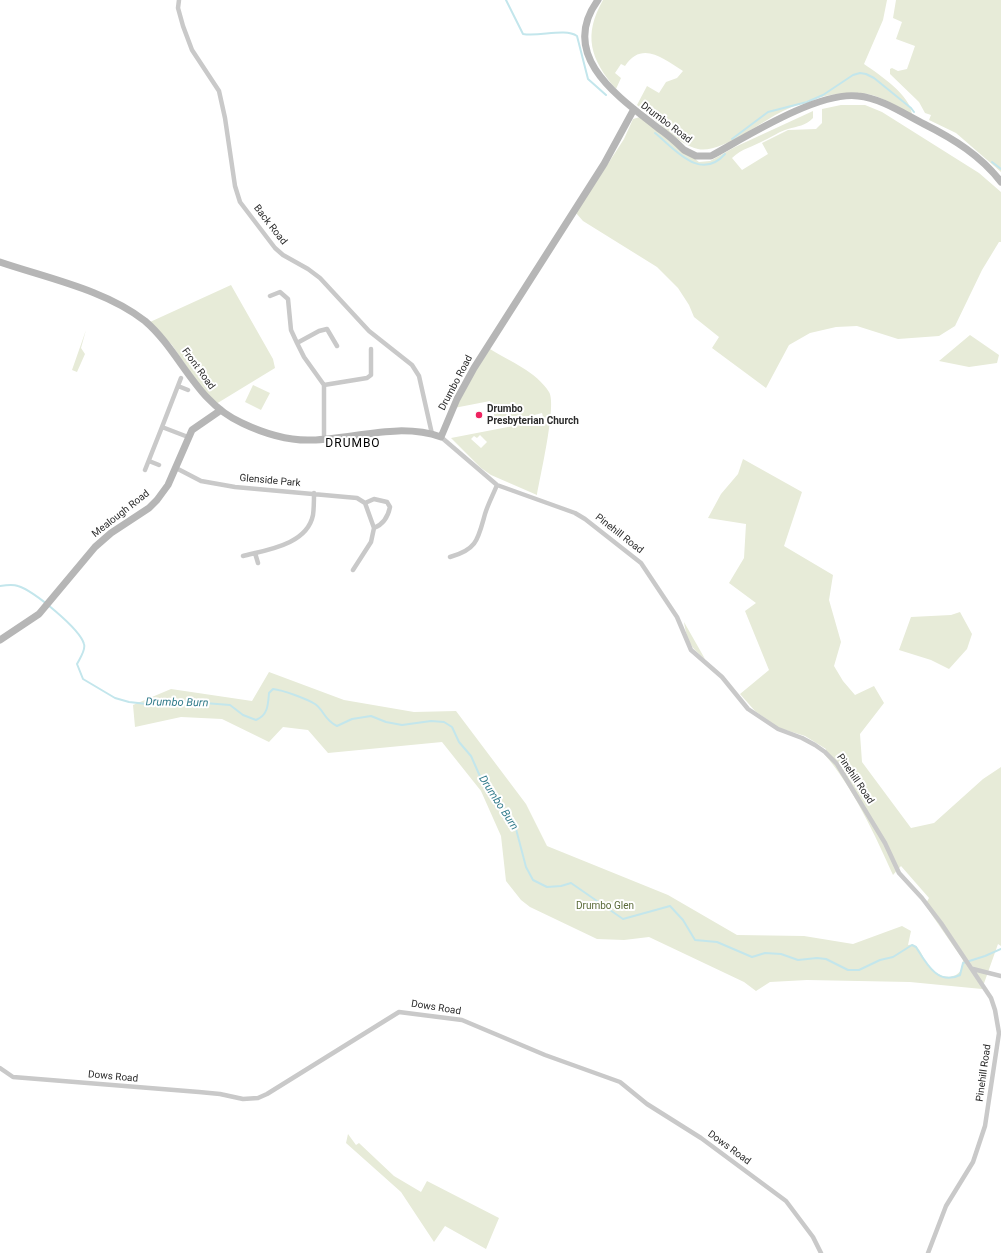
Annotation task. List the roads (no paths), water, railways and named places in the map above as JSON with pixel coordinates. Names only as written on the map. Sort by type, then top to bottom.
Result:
[{"type":"street","name":"Back Road","points":[[179,0],[178,8],[182,26],[192,50],[219,91],[225,118],[235,186],[240,202],[275,248],[283,255],[308,269],[320,278],[369,331],[412,365],[419,376],[432,434]]},
{"type":"street","points":[[598,0],[588,18],[586,31],[589,56],[594,69],[603,82],[618,97],[634,109]]},
{"type":"street","name":"Drumbo Road","points":[[441,437],[457,399],[474,368],[604,164],[634,109],[684,150],[696,156],[703,157],[711,156],[794,112],[831,98],[857,96],[878,102],[945,135],[984,163],[1001,182]]},
{"type":"street","name":"Front Road","points":[[0,262],[101,296],[135,314],[163,340],[208,399],[240,423],[276,435],[294,439],[324,440],[380,431],[414,431],[441,437]]},
{"type":"street","points":[[270,296],[280,292],[288,298],[291,330],[304,357],[324,385],[324,440]]},
{"type":"street","points":[[297,343],[319,331],[327,329],[337,346]]},
{"type":"street","points":[[324,385],[367,378],[371,375],[371,349]]},
{"type":"street","points":[[145,470],[181,378]]},
{"type":"street","points":[[178,386],[188,390]]},
{"type":"street","name":"Mealough Road","points":[[0,640],[39,614],[95,547],[111,533],[149,508],[157,500],[168,485],[188,437],[198,424],[221,410]]},
{"type":"street","points":[[162,427],[188,437]]},
{"type":"street","name":"Pinehill Road","points":[[441,437],[497,485],[575,513],[638,560],[671,608],[686,643],[696,656],[722,678],[748,709],[778,729],[815,745],[836,764],[885,843],[899,873],[922,898],[970,964],[991,998],[998,1022],[999,1033],[995,1053],[991,1096],[980,1144],[966,1175],[946,1206],[928,1253]]},
{"type":"street","points":[[148,460],[159,465]]},
{"type":"street","name":"Glenside Park","points":[[176,468],[201,481],[235,487],[357,498],[365,503],[374,499],[386,502],[390,507],[385,521],[374,528],[372,542],[353,570]]},
{"type":"street","points":[[450,557],[467,551],[478,539],[497,485]]},
{"type":"street","points":[[243,556],[277,548],[302,535],[313,516],[314,493]]},
{"type":"street","points":[[365,503],[374,528]]},
{"type":"street","points":[[255,553],[258,563]]},
{"type":"street","points":[[973,969],[1001,976]]},
{"type":"street","name":"Dows Road","points":[[0,1068],[14,1077],[199,1092],[249,1099],[267,1094],[399,1012],[462,1020],[545,1055],[620,1082],[647,1104],[701,1138],[786,1201],[813,1237],[821,1253]]},
{"type":"waterway","points":[[506,0],[523,34],[566,33],[577,36],[588,79],[606,95]]},
{"type":"waterway","points":[[732,139],[768,112],[807,102],[823,95],[853,75],[860,73],[874,78],[914,112]]},
{"type":"waterway","points":[[655,133],[679,154],[697,164],[706,165],[716,162],[725,154]]},
{"type":"waterway","points":[[992,162],[1001,169]]},
{"type":"waterway","name":"Drumbo Burn","points":[[0,586],[14,585],[25,589],[66,620],[81,637],[84,644],[83,651],[77,664],[83,679],[115,698],[129,702],[147,704],[179,701],[230,705],[243,715],[256,720],[265,712],[268,705],[269,693],[273,689],[295,695],[315,704],[329,721],[337,726],[352,719],[371,716],[386,722],[402,725],[431,721],[444,722],[452,727],[459,742],[471,756],[483,783],[516,829],[526,867],[533,880],[547,887],[561,886],[571,883],[623,919],[670,906],[683,920],[695,940],[717,942],[752,957],[765,953],[781,954],[798,960],[817,958],[826,959],[848,970],[859,970],[880,960],[893,957],[912,945],[916,947],[929,966],[945,978],[952,978],[960,975],[963,963],[1001,949]]},
{"type":"place","name":"Drumbo Presbyterian Church","points":[[479,415]]},
{"type":"district","name":"DRUMBO","points":[[353,444]]},
{"type":"park label","name":"Drumbo Glen","points":[[605,906]]}]
